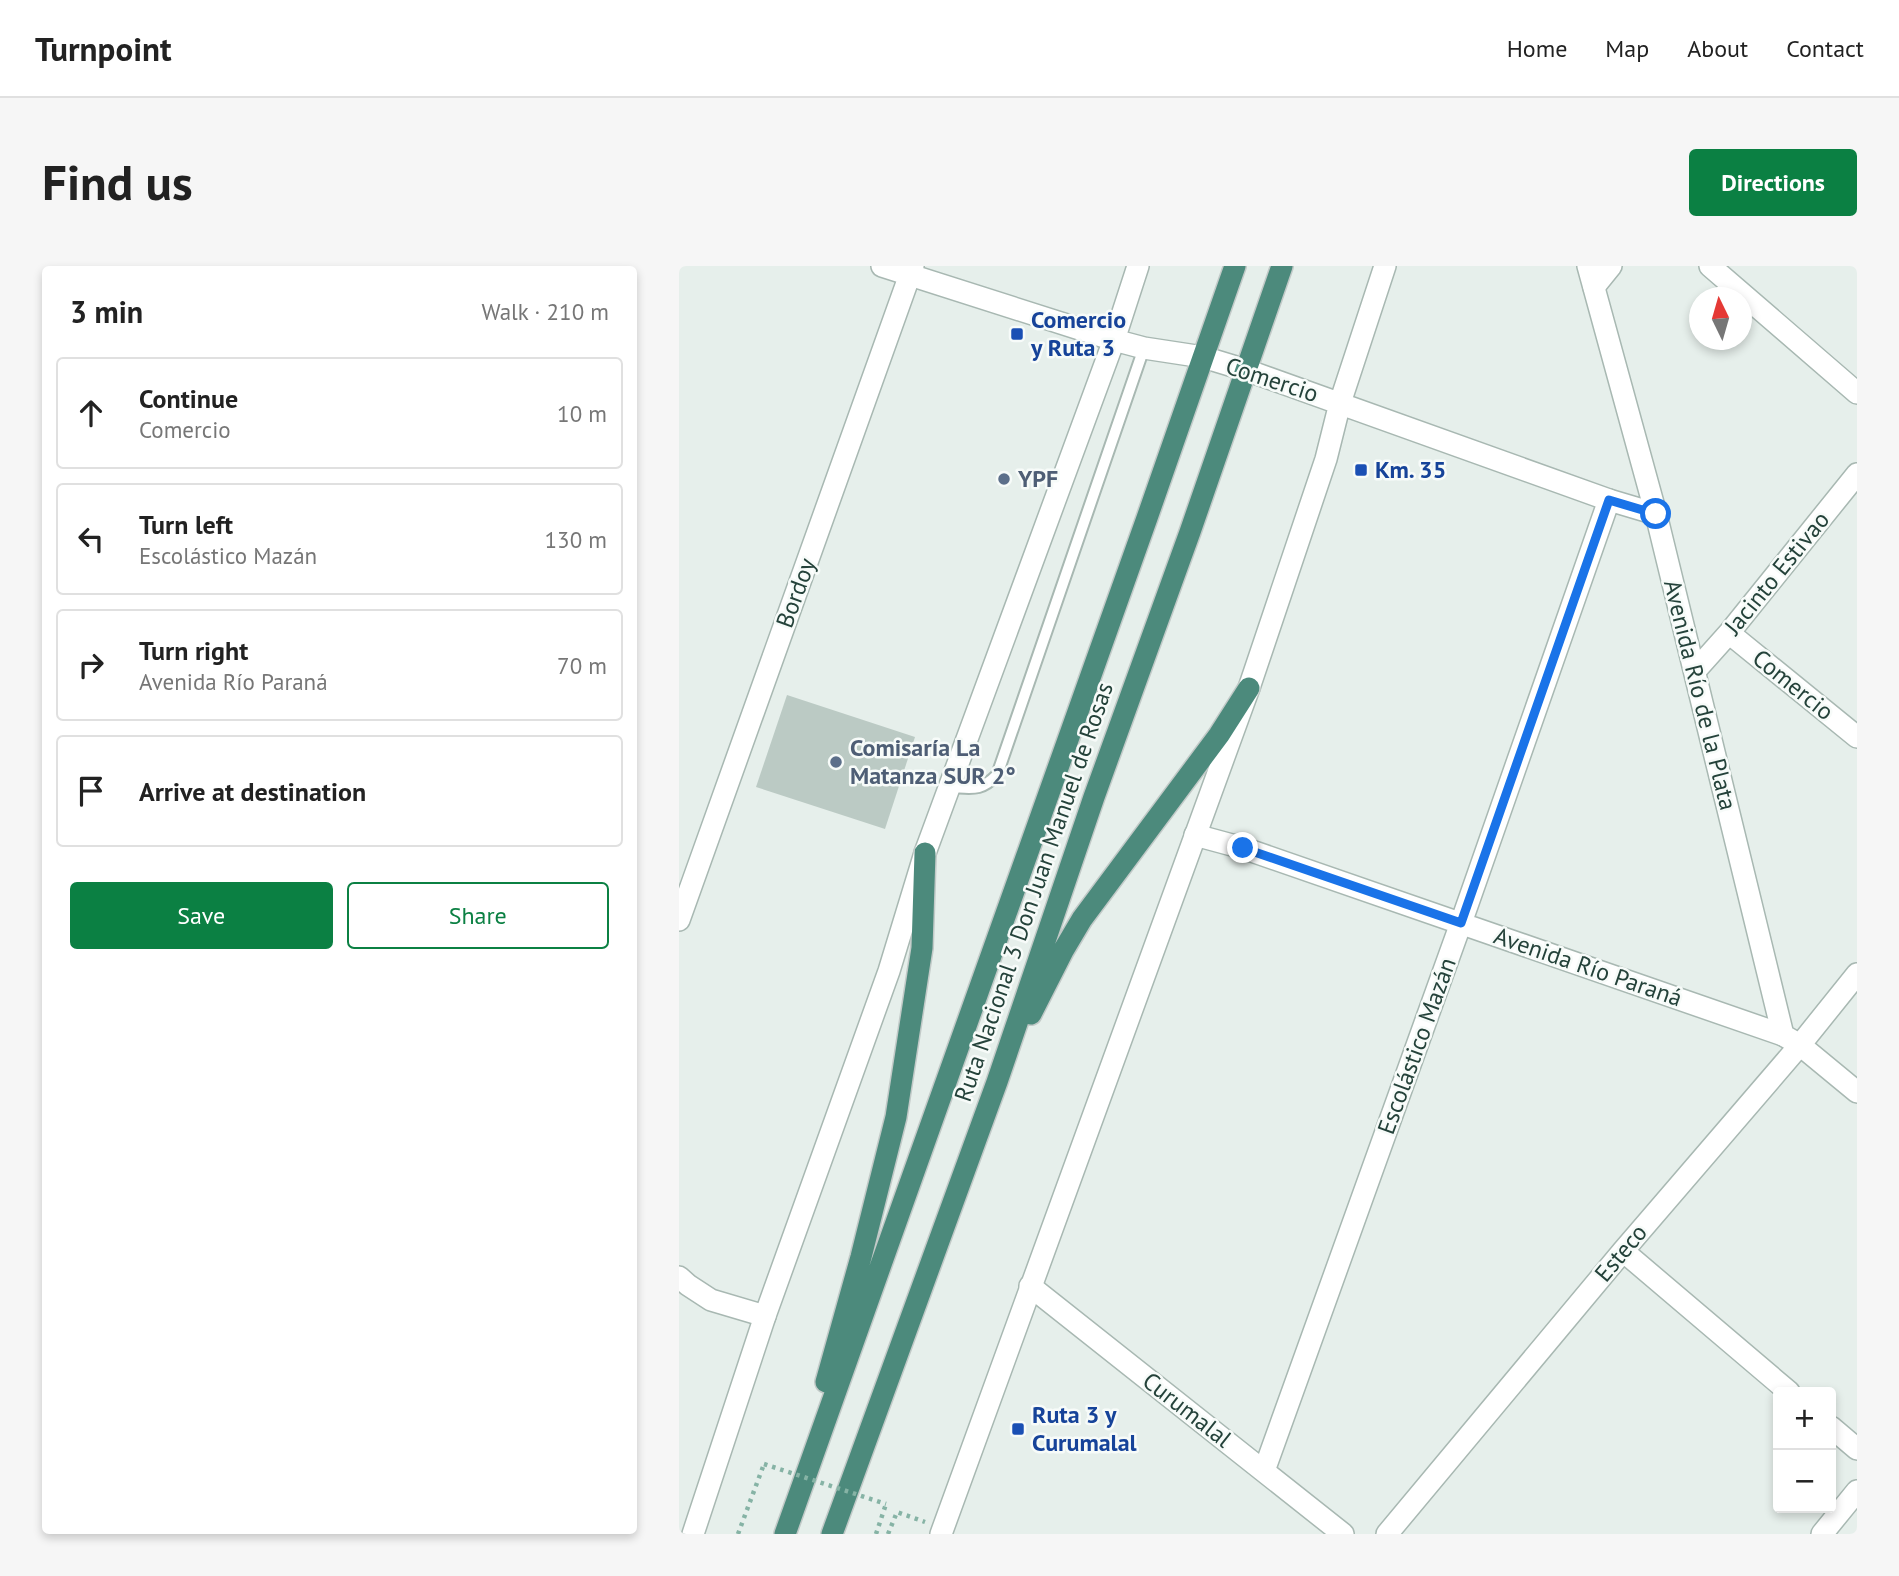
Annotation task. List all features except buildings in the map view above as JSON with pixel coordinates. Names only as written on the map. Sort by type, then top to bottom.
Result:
[{"type":"highway","name":"Ruta Nacional 3 Don Juan Manuel de Rosas","points":[[784,1534],[1235,266]]},
{"type":"highway","name":"Ruta Nacional 3 Don Juan Manuel de Rosas","points":[[832,1534],[997,1082],[1094,797],[1282,266]]},
{"type":"highway","points":[[997,1082],[1082,919],[1219,735],[1249,688]]},
{"type":"highway","points":[[784,1534],[861,1257],[896,1117],[922,948],[925,853]]},
{"type":"street","name":"Comercio","points":[[882,266],[911,271],[1114,340],[1203,358],[1246,370],[1609,500],[1656,514]]},
{"type":"street","points":[[693,1534],[765,1316],[888,971],[925,853],[1114,340],[1138,266]]},
{"type":"street","points":[[941,1531],[1249,688],[1326,459],[1340,403],[1385,266]]},
{"type":"street","points":[[1591,276],[1611,266]]},
{"type":"street","points":[[1710,266],[1857,393]]},
{"type":"street","name":"Bordoy","points":[[679,920],[911,271]]},
{"type":"street","name":"Avenida Río de la Plata","points":[[1591,276],[1656,514],[1791,1040]]},
{"type":"street","name":"Jacinto Estivao","points":[[1695,671],[1729,633],[1857,474]]},
{"type":"street","name":"Escolástico Mazán","points":[[1264,1471],[1461,923],[1609,500]]},
{"type":"street","name":"Comercio","points":[[1729,633],[1857,737]]},
{"type":"street","name":"Avenida Río Paraná","points":[[1195,835],[1243,848],[1791,1040]]},
{"type":"street","name":"Esteco","points":[[1387,1534],[1623,1251],[1791,1040],[1857,974]]},
{"type":"street","points":[[1791,1040],[1857,1092]]},
{"type":"street","points":[[1623,1251],[1783,1387]]},
{"type":"street","points":[[679,1276],[711,1300],[765,1316]]},
{"type":"street","name":"Curumalal","points":[[1030,1286],[1343,1534]]},
{"type":"street","points":[[1836,1431],[1857,1450]]},
{"type":"street","points":[[1822,1534],[1857,1491]]},
{"type":"lane","points":[[950,788],[986,786],[997,775],[1144,348]]},
{"type":"path","points":[[738,1534],[764,1464],[886,1504],[876,1534]]},
{"type":"path","points":[[888,1534],[897,1512],[941,1531]]},
{"type":"place","name":"Comercio y Ruta 3","points":[[1017,334]]},
{"type":"place","name":"Km. 35","points":[[1361,470]]},
{"type":"place","name":"YPF","points":[[1004,479]]},
{"type":"place","name":"Comisaría La Matanza SUR 2°","points":[[836,762]]},
{"type":"place","name":"Ruta 3 y Curumalal","points":[[1018,1429]]},
{"type":"route","points":[[1243,848],[1461,923],[1609,500],[1656,514]]}]
